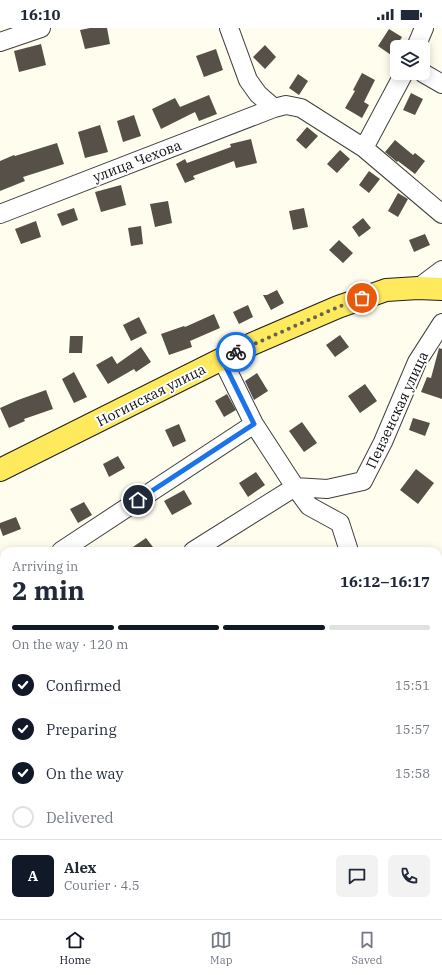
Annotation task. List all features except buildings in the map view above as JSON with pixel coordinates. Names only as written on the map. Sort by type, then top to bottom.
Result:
[{"type":"main road","name":"Ногинская улица","points":[[0,470],[252,344],[338,307],[386,290],[418,288],[442,289]]},
{"type":"street","points":[[0,42],[41,28]]},
{"type":"street","points":[[229,28],[248,80],[258,94],[274,108]]},
{"type":"street","points":[[419,40],[424,28]]},
{"type":"street","points":[[430,77],[442,84]]},
{"type":"street","points":[[364,148],[400,80]]},
{"type":"street","name":"улица Чехова","points":[[0,214],[274,108],[286,105],[301,108],[364,148],[442,214]]},
{"type":"street","points":[[418,288],[442,270]]},
{"type":"street","name":"Пензенская улица","points":[[295,487],[327,489],[363,481],[383,442],[417,362],[442,323]]},
{"type":"street","points":[[222,359],[254,424],[295,487],[309,506],[340,523],[348,547]]},
{"type":"street","points":[[67,547],[254,424]]},
{"type":"street","points":[[199,547],[295,487]]},
{"type":"way so far","points":[[236,352],[362,298]]},
{"type":"route","points":[[138,500],[254,424],[222,359],[236,352]]}]
